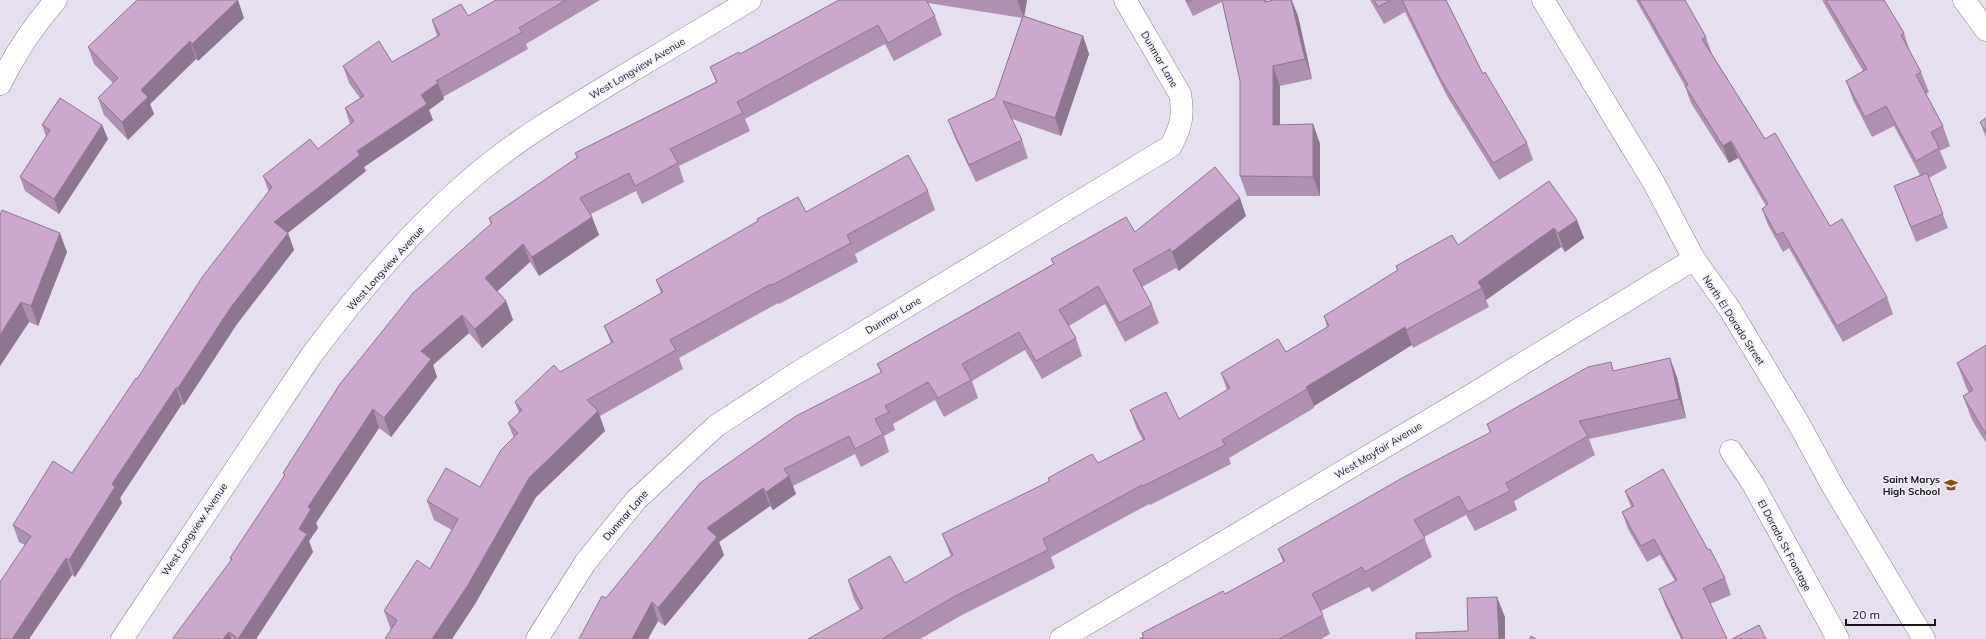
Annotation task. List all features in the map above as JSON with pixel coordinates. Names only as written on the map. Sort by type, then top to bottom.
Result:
[{"type":"street","points":[[0,84],[10,65],[41,16],[56,0]]},
{"type":"street","name":"West Longview Avenue","points":[[122,639],[306,362],[328,332],[404,243],[453,195],[494,160],[556,117],[750,0]]},
{"type":"street","name":"Dunmar Lane","points":[[537,639],[585,563],[636,500],[716,426],[804,369],[1171,146],[1181,125],[1182,110],[1180,94],[1125,0]]},
{"type":"street","name":"North El Dorado Street","points":[[1543,0],[1654,183],[1694,259],[1729,308],[1799,424],[1832,485],[1924,639]]},
{"type":"street","points":[[1964,0],[1986,30]]},
{"type":"street","name":"West Mayfair Avenue","points":[[1061,639],[1464,400],[1694,259]]},
{"type":"street","name":"El Dorado St Frontage","points":[[1731,451],[1753,484],[1838,639]]},
{"type":"building","points":[[137,0],[238,0],[192,44],[190,41],[141,90],[148,97],[122,122],[98,98],[118,78],[88,47]]},
{"type":"building","points":[[496,0],[566,0],[519,28],[522,32],[436,81],[438,83],[421,95],[427,104],[357,151],[360,155],[274,222],[288,233],[231,307],[178,388],[176,388],[112,484],[115,487],[69,560],[66,558],[12,639],[0,639],[0,582],[31,536],[13,525],[53,461],[72,473],[136,378],[137,379],[203,276],[272,187],[263,176],[310,139],[318,149],[354,121],[345,108],[364,96],[343,66],[379,41],[392,62],[440,35],[432,20],[461,4],[468,16]]},
{"type":"building","points":[[839,0],[926,0],[935,16],[888,43],[878,25],[737,102],[743,113],[670,149],[678,163],[635,186],[629,173],[580,198],[592,217],[532,257],[523,244],[485,278],[506,301],[475,329],[462,315],[421,351],[431,359],[384,418],[373,409],[308,507],[311,509],[299,529],[307,534],[238,639],[229,632],[223,639],[173,638],[232,559],[230,558],[285,475],[283,473],[340,384],[413,293],[492,223],[489,218],[578,157],[575,153],[717,82],[710,67],[739,52],[740,54]]},
{"type":"building","points":[[1222,0],[1264,0],[1265,2],[1274,0],[1291,0],[1305,59],[1273,66],[1273,125],[1313,124],[1313,177],[1240,176],[1240,81]]},
{"type":"building","points":[[1374,0],[1391,0],[1378,7]]},
{"type":"building","points":[[1402,0],[1446,0],[1483,74],[1485,72],[1527,143],[1493,163],[1441,80]]},
{"type":"building","points":[[1639,0],[1685,0],[1706,37],[1702,39],[1765,139],[1775,133],[1830,226],[1842,219],[1887,297],[1837,326],[1783,232],[1777,235],[1762,209],[1768,204],[1731,141],[1723,146],[1685,86],[1688,85]]},
{"type":"building","points":[[1826,0],[1884,0],[1904,33],[1901,35],[1921,72],[1916,75],[1943,126],[1931,132],[1939,148],[1916,161],[1886,106],[1865,117],[1846,81],[1867,69]]},
{"type":"building","points":[[1023,16],[1083,36],[1055,118],[1003,101],[1022,140],[969,165],[948,120],[995,98]]},
{"type":"building","points":[[60,98],[102,125],[54,199],[20,177],[50,130],[42,125]]},
{"type":"building","points":[[1986,118],[1986,132],[1980,122]]},
{"type":"building","points":[[908,155],[928,191],[847,235],[851,243],[772,285],[771,284],[670,340],[676,350],[587,400],[598,411],[529,478],[468,585],[432,639],[385,639],[397,620],[384,611],[417,560],[430,569],[458,519],[427,501],[446,468],[480,487],[501,450],[518,433],[508,423],[522,410],[515,402],[554,365],[560,372],[613,342],[604,326],[663,292],[656,280],[758,221],[757,219],[798,197],[806,212]]},
{"type":"building","points":[[1215,167],[1240,198],[1172,252],[1170,249],[1133,270],[1152,305],[1119,323],[1098,286],[1059,310],[1076,338],[1036,361],[1019,332],[962,364],[971,380],[938,398],[928,382],[885,406],[889,412],[875,419],[883,434],[855,449],[849,436],[784,469],[789,476],[766,492],[763,488],[707,528],[717,537],[658,608],[652,602],[632,639],[579,639],[602,596],[606,598],[700,483],[796,416],[882,372],[877,364],[1054,264],[1051,259],[1126,217],[1135,232]]},
{"type":"building","points":[[1927,173],[1943,214],[1911,227],[1894,186]]},
{"type":"building","points":[[1549,181],[1577,220],[1558,233],[1554,228],[1478,282],[1482,288],[1406,330],[1405,327],[1306,387],[1307,389],[1222,440],[1225,445],[1143,486],[1142,485],[1043,539],[1048,550],[955,596],[882,639],[808,639],[863,608],[848,580],[890,556],[905,583],[953,555],[942,534],[1050,481],[1048,478],[1092,454],[1098,463],[1145,439],[1130,410],[1166,392],[1179,419],[1230,388],[1221,373],[1278,339],[1286,352],[1329,326],[1324,316],[1398,270],[1396,266],[1452,235],[1458,245]]},
{"type":"building","points":[[2,210],[60,233],[31,306],[21,302],[0,335],[0,215]]},
{"type":"building","points":[[1986,345],[1986,434],[1963,396],[1973,390],[1957,363]]},
{"type":"building","points":[[1670,358],[1679,399],[1579,421],[1588,436],[1506,483],[1510,491],[1468,512],[1459,496],[1414,520],[1425,538],[1365,572],[1362,567],[1312,594],[1323,615],[1279,639],[1139,639],[1144,637],[1142,633],[1223,591],[1225,594],[1285,561],[1278,549],[1404,477],[1491,432],[1487,424],[1588,367],[1611,362],[1613,371]]},
{"type":"building","points":[[1663,469],[1708,550],[1710,549],[1725,578],[1703,588],[1727,639],[1683,639],[1659,589],[1677,580],[1654,539],[1641,546],[1622,512],[1634,506],[1625,491]]},
{"type":"building","points":[[1497,597],[1499,639],[1416,639],[1416,633],[1468,631],[1467,598]]},
{"type":"building","points":[[1759,625],[1766,639],[1732,639]]},
{"type":"place","name":"Saint Marys High School","points":[[1951,485]]}]
